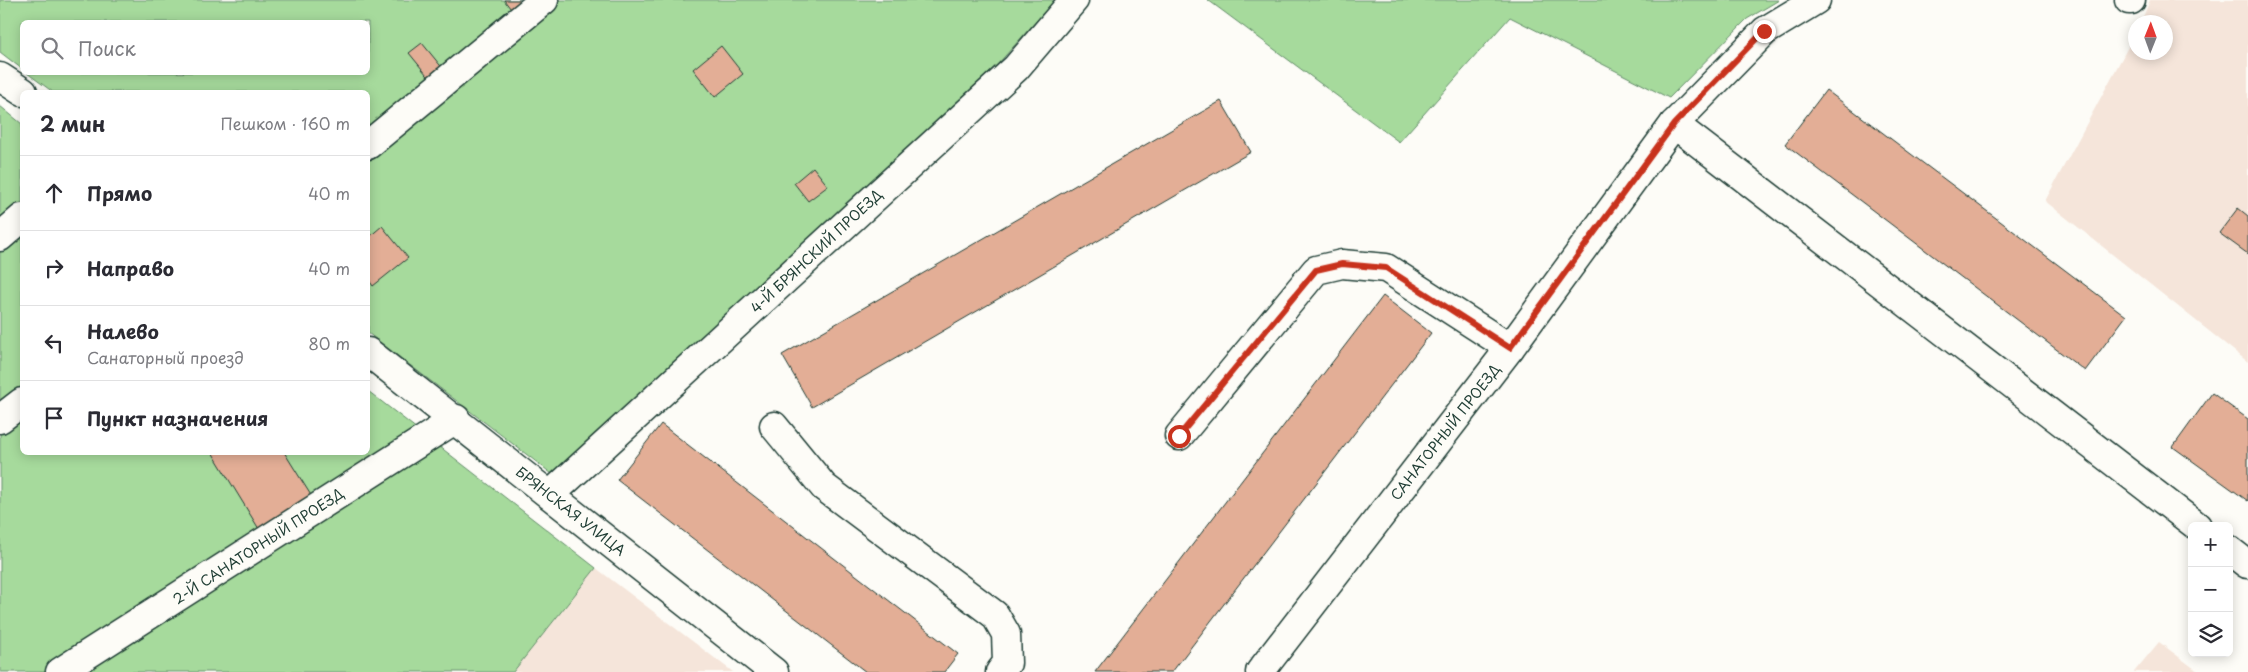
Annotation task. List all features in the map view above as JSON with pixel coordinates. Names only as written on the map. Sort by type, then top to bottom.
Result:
[{"type":"street","points":[[370,143],[544,0]]},
{"type":"street","name":"4-Й БРЯНСКИЙ ПРОЕЗД","points":[[550,495],[1016,68],[1074,0]]},
{"type":"street","name":"САНАТОРНЫЙ ПРОЕЗД","points":[[1260,672],[1510,348],[1674,124],[1764,31],[1816,0]]},
{"type":"street","points":[[0,77],[20,91]]},
{"type":"street","points":[[1674,124],[2192,522]]},
{"type":"street","points":[[0,237],[20,220]]},
{"type":"street","points":[[1179,436],[1316,270],[1342,264],[1386,268],[1510,348]]},
{"type":"street","name":"БРЯНСКАЯ УЛИЦА","points":[[370,354],[456,419],[774,672]]},
{"type":"street","points":[[0,419],[20,404]]},
{"type":"street","name":"2-Й САНАТОРНЫЙ ПРОЕЗД","points":[[60,672],[456,419]]},
{"type":"street","points":[[774,426],[824,487],[995,615],[1006,634],[1008,663],[1000,672]]},
{"type":"shaded area","points":[[2150,0],[2248,0],[2248,362],[2045,201],[2128,47],[2128,60],[2173,60],[2173,15],[2144,15]]},
{"type":"shaded area","points":[[596,568],[733,672],[513,672]]},
{"type":"shaded area","points":[[2159,642],[2199,672],[2134,672]]},
{"type":"green space","points":[[0,0],[1055,0],[997,65],[556,477],[370,335],[370,90],[50,90],[30,75],[370,75],[370,20],[20,20],[20,67],[0,52]]},
{"type":"green space","points":[[1208,0],[1779,0],[1747,19],[1669,98],[1510,17],[1399,142]]},
{"type":"green space","points":[[0,106],[20,122],[20,455],[370,455],[370,393],[596,568],[513,672],[0,672]]},
{"type":"building","points":[[504,0],[531,0],[514,13]]},
{"type":"building","points":[[422,43],[444,70],[431,80],[409,53]]},
{"type":"building","points":[[721,46],[743,74],[715,97],[693,69]]},
{"type":"building","points":[[1826,90],[2126,316],[2085,371],[1785,144]]},
{"type":"building","points":[[1221,101],[1251,152],[812,407],[782,355]]},
{"type":"building","points":[[813,167],[828,186],[808,201],[794,183]]},
{"type":"building","points":[[2238,208],[2248,216],[2248,254],[2219,233]]},
{"type":"building","points":[[382,226],[408,258],[373,286],[370,282],[370,236]]},
{"type":"building","points":[[1383,296],[1431,333],[1172,672],[1095,672]]},
{"type":"building","points":[[2212,393],[2248,419],[2248,501],[2173,447]]},
{"type":"building","points":[[661,424],[958,654],[944,672],[866,672],[617,480]]},
{"type":"building","points":[[214,455],[286,455],[312,497],[259,529]]},
{"type":"route","points":[[1179,436],[1316,270],[1342,264],[1386,268],[1510,348],[1674,124],[1764,31]]}]
